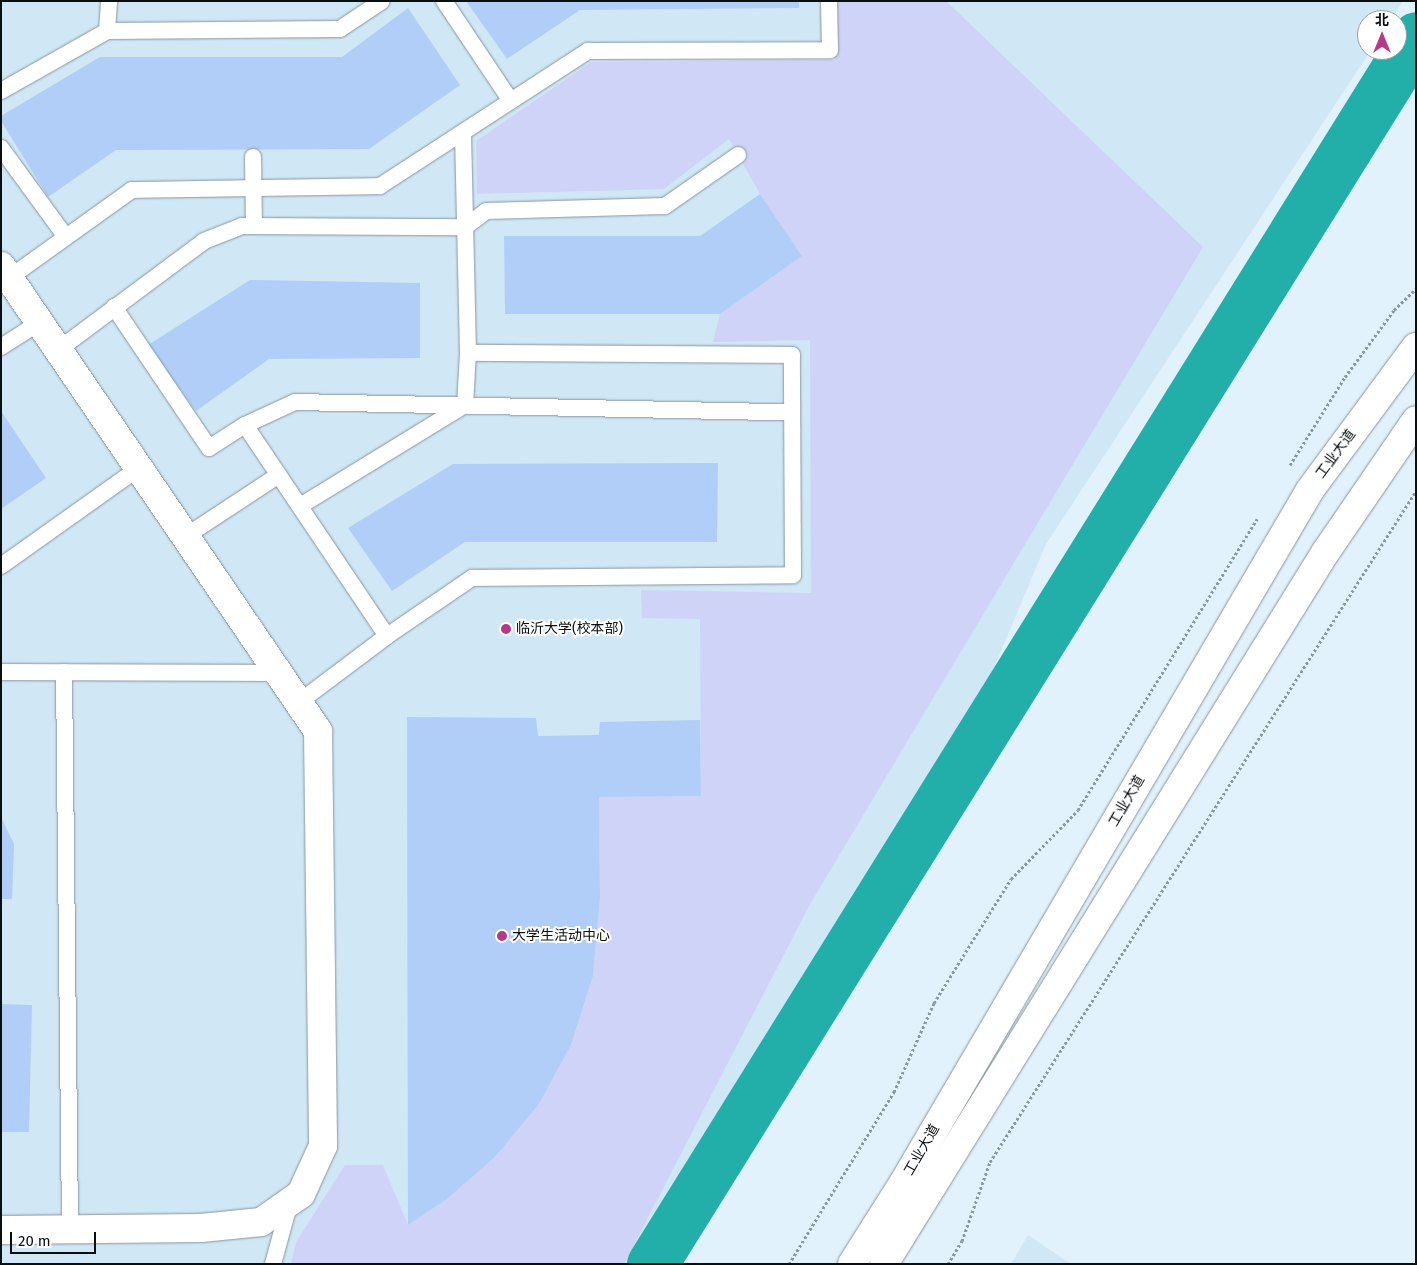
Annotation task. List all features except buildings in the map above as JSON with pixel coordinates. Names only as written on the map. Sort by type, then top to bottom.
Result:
[{"type":"main road","points":[[1,1230],[201,1228],[261,1222],[301,1194],[322,1146],[318,732],[280,673],[5,272]]},
{"type":"main road","name":"工业大道","points":[[852,1264],[907,1176],[1310,490],[1415,347]]},
{"type":"main road","name":"工业大道","points":[[884,1264],[1325,552],[1416,420]]},
{"type":"lane","points":[[107,31],[109,1]]},
{"type":"lane","points":[[1,91],[107,31],[340,29],[382,1]]},
{"type":"lane","points":[[444,1],[511,101]]},
{"type":"lane","points":[[5,272],[66,237],[132,190],[380,186],[588,51],[830,50],[830,1]]},
{"type":"lane","points":[[463,133],[468,353],[465,405]]},
{"type":"lane","points":[[1,148],[66,237]]},
{"type":"lane","points":[[58,350],[204,241],[242,226],[465,227],[486,211],[665,206],[738,155]]},
{"type":"lane","points":[[253,157],[254,226]]},
{"type":"lane","points":[[114,308],[210,448],[245,426],[295,402],[792,412]]},
{"type":"lane","points":[[1,347],[40,322]]},
{"type":"lane","points":[[299,702],[387,636],[472,578],[793,575],[792,355],[468,353]]},
{"type":"lane","points":[[300,506],[465,405]]},
{"type":"lane","points":[[245,426],[387,636]]},
{"type":"lane","points":[[1,566],[139,468]]},
{"type":"lane","points":[[186,536],[279,475]]},
{"type":"lane","points":[[1,672],[280,673]]},
{"type":"lane","points":[[64,672],[70,1229]]},
{"type":"lane","points":[[273,1264],[290,1202]]},
{"type":"path","points":[[1287,470],[1345,376],[1394,310],[1416,289]]},
{"type":"path","points":[[948,1264],[962,1241],[990,1162],[1416,490]]},
{"type":"path","points":[[789,1264],[894,1092],[934,1003],[1010,879],[1078,810],[1261,512]]},
{"type":"shaded area","name":"临沂大学(校本部)","points":[[1,1],[1403,1],[1397,10],[1357,10],[1357,60],[1364,60],[1046,544],[975,713],[633,1264],[1,1264]]},
{"type":"shaded area","points":[[837,1],[946,1],[1203,247],[810,904],[624,1264],[291,1264],[296,1242],[345,1165],[383,1165],[408,1225],[447,1199],[496,1156],[539,1104],[571,1045],[593,976],[600,897],[599,797],[701,796],[700,619],[642,618],[641,590],[811,593],[810,340],[713,342],[720,314],[802,256],[760,194],[729,139],[664,189],[477,194],[476,141],[591,62],[835,60]]},
{"type":"shaded area","points":[[1028,1235],[1071,1264],[1011,1264]]},
{"type":"waterway","points":[[652,1264],[1416,37]]},
{"type":"place","name":"临沂大学(校本部)","points":[[506,629]]},
{"type":"place","name":"大学生活动中心","points":[[502,936]]}]
